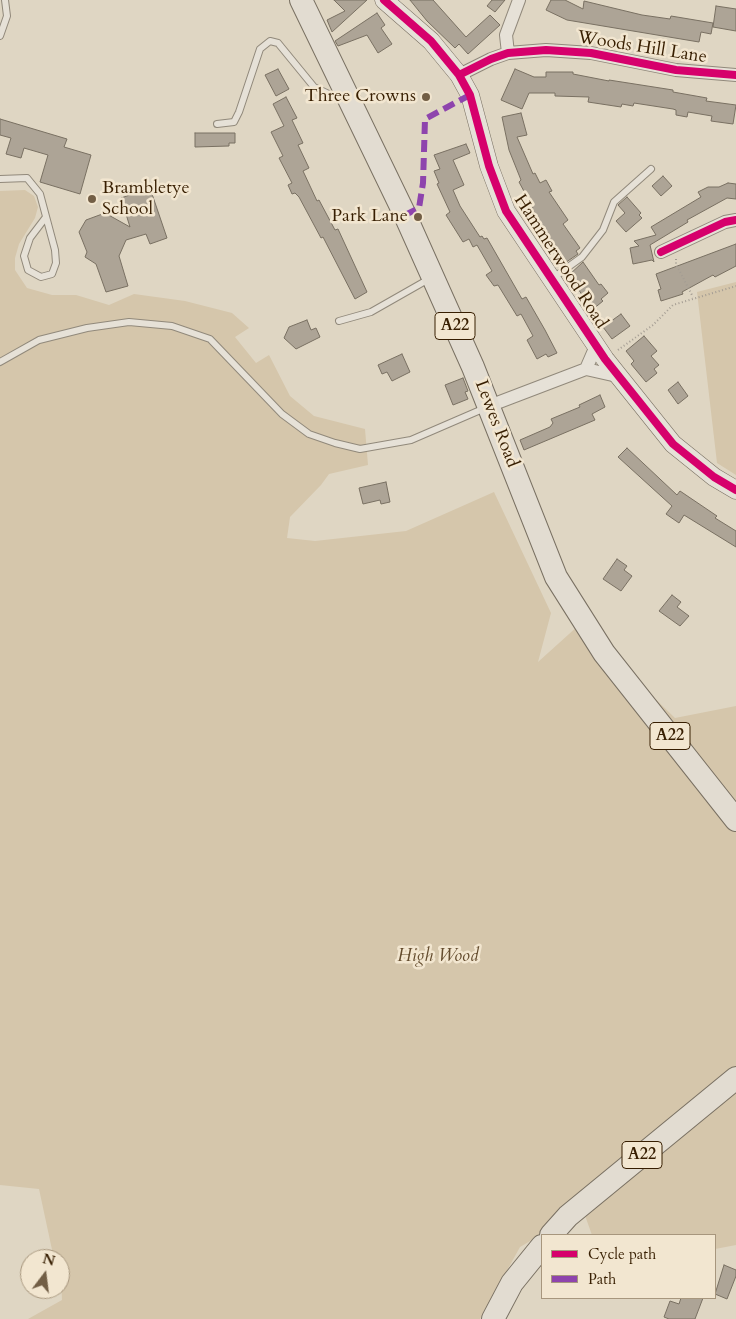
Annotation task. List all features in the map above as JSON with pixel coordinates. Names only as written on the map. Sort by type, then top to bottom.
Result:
[{"type":"highway","name":"Lewes Road","points":[[301,0],[432,277],[489,406],[556,577],[604,653],[736,820]]},
{"type":"highway","name":"A22","points":[[552,1234],[568,1216],[736,1078]]},
{"type":"highway","points":[[493,1319],[512,1283],[541,1247]]},
{"type":"street","name":"Hammerwood Road","points":[[384,0],[431,41],[459,75],[470,95],[489,166],[506,210],[617,376],[673,444],[714,476],[736,490]]},
{"type":"street","points":[[508,53],[506,35],[519,0]]},
{"type":"street","name":"Woods Hill Lane","points":[[459,75],[491,58],[508,53],[546,50],[591,53],[676,70],[736,76]]},
{"type":"street","points":[[661,252],[726,222],[736,220]]},
{"type":"street","points":[[489,406],[586,369],[601,352]]},
{"type":"street","points":[[586,369],[617,376]]},
{"type":"lane","points":[[0,36],[7,16],[5,0]]},
{"type":"lane","points":[[217,124],[234,122],[260,49],[270,41],[278,43],[314,88],[331,94],[344,91]]},
{"type":"lane","name":"Hammerwood Road","points":[[552,278],[582,257],[603,230],[614,202],[651,169]]},
{"type":"lane","points":[[0,179],[27,178],[40,194],[56,250],[56,264],[52,274],[41,277],[28,270],[24,256],[30,238],[46,217]]},
{"type":"lane","points":[[338,321],[371,312],[432,277]]},
{"type":"lane","points":[[0,362],[39,340],[88,328],[129,322],[172,326],[210,339],[282,414],[309,434],[360,449],[411,440],[489,406]]},
{"type":"path","points":[[676,264],[693,297]]},
{"type":"path","points":[[601,352],[653,325],[673,305],[693,297],[736,286]]},
{"type":"green space","name":"High Wood","points":[[25,190],[34,196],[38,207],[35,218],[19,244],[15,258],[15,270],[27,288],[52,295],[76,295],[109,305],[134,294],[185,301],[232,313],[249,328],[235,337],[256,363],[269,355],[290,396],[314,416],[365,429],[368,465],[329,474],[290,517],[287,538],[315,541],[406,531],[494,492],[551,613],[538,662],[579,625],[675,718],[736,706],[736,1245],[716,1249],[716,1234],[592,1234],[583,1210],[520,1247],[480,1319],[28,1319],[62,1299],[70,1299],[70,1249],[52,1249],[39,1189],[0,1185],[0,191]]},
{"type":"green space","points":[[736,282],[736,475],[717,463],[697,292]]},
{"type":"building","points":[[334,0],[367,0],[332,32],[327,20],[345,11]]},
{"type":"building","points":[[410,0],[433,0],[466,37],[490,15],[500,25],[468,54],[459,44],[455,48],[427,21]]},
{"type":"building","points":[[492,0],[505,0],[495,12],[487,6]]},
{"type":"building","points":[[551,0],[565,0],[583,9],[584,1],[642,15],[670,19],[671,16],[713,23],[711,34],[701,32],[699,42],[567,20],[546,10]]},
{"type":"building","points":[[716,6],[736,9],[736,31],[713,27]]},
{"type":"building","points":[[377,13],[385,25],[381,28],[392,44],[378,53],[367,35],[338,46],[335,41]]},
{"type":"building","points":[[278,69],[289,89],[276,96],[265,75]]},
{"type":"building","points":[[515,69],[534,77],[546,77],[546,72],[573,72],[573,74],[609,81],[673,90],[673,92],[707,98],[706,101],[736,105],[733,124],[711,121],[712,116],[688,112],[687,117],[676,115],[676,110],[673,109],[634,103],[633,106],[622,104],[621,107],[588,102],[589,97],[555,96],[555,93],[529,93],[522,109],[501,100]]},
{"type":"building","points":[[286,97],[297,118],[292,120],[303,143],[298,145],[309,168],[303,171],[317,201],[319,200],[335,230],[338,229],[367,292],[355,299],[323,237],[321,238],[299,197],[295,193],[292,194],[288,185],[292,183],[279,158],[283,156],[271,132],[284,126],[273,104]]},
{"type":"building","points":[[521,113],[527,135],[517,137],[533,174],[535,173],[540,183],[546,180],[552,191],[549,192],[568,220],[563,224],[580,248],[576,251],[578,254],[562,265],[526,212],[533,208],[519,182],[521,180],[509,150],[502,117]]},
{"type":"building","points":[[0,119],[67,139],[64,147],[91,155],[80,194],[40,182],[48,155],[24,148],[21,158],[6,154],[11,138],[0,135]]},
{"type":"building","points":[[195,133],[235,133],[235,143],[229,143],[229,146],[195,147]]},
{"type":"building","points":[[466,144],[470,153],[453,160],[464,185],[453,190],[460,206],[480,237],[487,238],[522,299],[526,297],[545,330],[557,353],[548,357],[546,354],[537,359],[527,340],[533,336],[521,314],[517,316],[498,285],[494,286],[486,275],[492,271],[477,245],[473,247],[469,239],[463,242],[446,215],[450,212],[437,184],[439,183],[434,171],[440,169],[434,155]]},
{"type":"building","points":[[663,176],[672,186],[661,196],[652,186]]},
{"type":"building","points":[[728,183],[736,184],[736,199],[727,198],[687,220],[688,222],[650,245],[654,262],[652,260],[633,264],[630,248],[639,246],[634,241],[656,235],[651,227],[701,197],[698,192],[708,187],[719,187]]},
{"type":"building","points":[[150,188],[167,238],[150,244],[146,234],[126,240],[119,256],[128,286],[106,292],[96,264],[85,257],[87,252],[79,232],[86,220],[105,213],[130,227],[121,198]]},
{"type":"building","points":[[627,197],[641,213],[639,215],[642,218],[626,232],[616,221],[625,213],[618,205]]},
{"type":"building","points":[[736,244],[736,266],[715,277],[713,275],[682,292],[683,294],[661,301],[658,290],[661,289],[656,274]]},
{"type":"building","points":[[583,262],[599,285],[601,284],[608,293],[601,299],[603,301],[592,310],[569,275]]},
{"type":"building","points":[[621,314],[630,326],[612,339],[603,327]]},
{"type":"building","points":[[307,320],[311,330],[316,328],[320,337],[296,349],[284,338],[289,327]]},
{"type":"building","points":[[644,336],[657,351],[651,356],[659,365],[654,369],[657,373],[646,382],[631,364],[634,361],[626,351]]},
{"type":"building","points":[[402,354],[410,372],[392,381],[387,372],[382,374],[378,365]]},
{"type":"building","points":[[463,378],[468,391],[465,392],[468,399],[453,405],[445,385]]},
{"type":"building","points":[[678,382],[688,396],[678,404],[668,390]]},
{"type":"building","points":[[600,395],[605,407],[592,414],[595,420],[524,450],[520,440],[550,427],[553,423],[551,419],[580,407],[579,405]]},
{"type":"building","points":[[627,448],[677,495],[680,491],[717,516],[715,518],[736,531],[736,547],[684,515],[679,523],[666,514],[672,506],[618,457]]},
{"type":"building","points":[[386,482],[390,502],[381,504],[380,500],[363,504],[359,488]]},
{"type":"building","points":[[617,559],[627,566],[624,570],[632,576],[621,591],[603,579]]},
{"type":"building","points":[[672,595],[681,602],[677,607],[689,616],[680,626],[659,611]]},
{"type":"building","points":[[724,1265],[736,1270],[736,1276],[727,1299],[716,1294]]},
{"type":"building","points":[[681,1299],[703,1299],[695,1319],[669,1319],[664,1317],[670,1301],[679,1304]]},
{"type":"marked path","points":[[405,215],[419,208],[423,183],[425,119],[470,95]]},
{"type":"cycle path","points":[[384,0],[431,41],[459,75],[470,95],[489,166],[506,211],[605,359],[673,444],[714,477],[736,490]]},
{"type":"cycle path","points":[[459,75],[508,53],[546,50],[591,53],[676,70],[736,75]]},
{"type":"cycle path","points":[[661,252],[725,222],[736,220]]},
{"type":"place","name":"Three Crowns","points":[[426,97]]},
{"type":"place","name":"Brambletye School","points":[[92,199]]},
{"type":"place","name":"Park Lane","points":[[418,217]]}]
